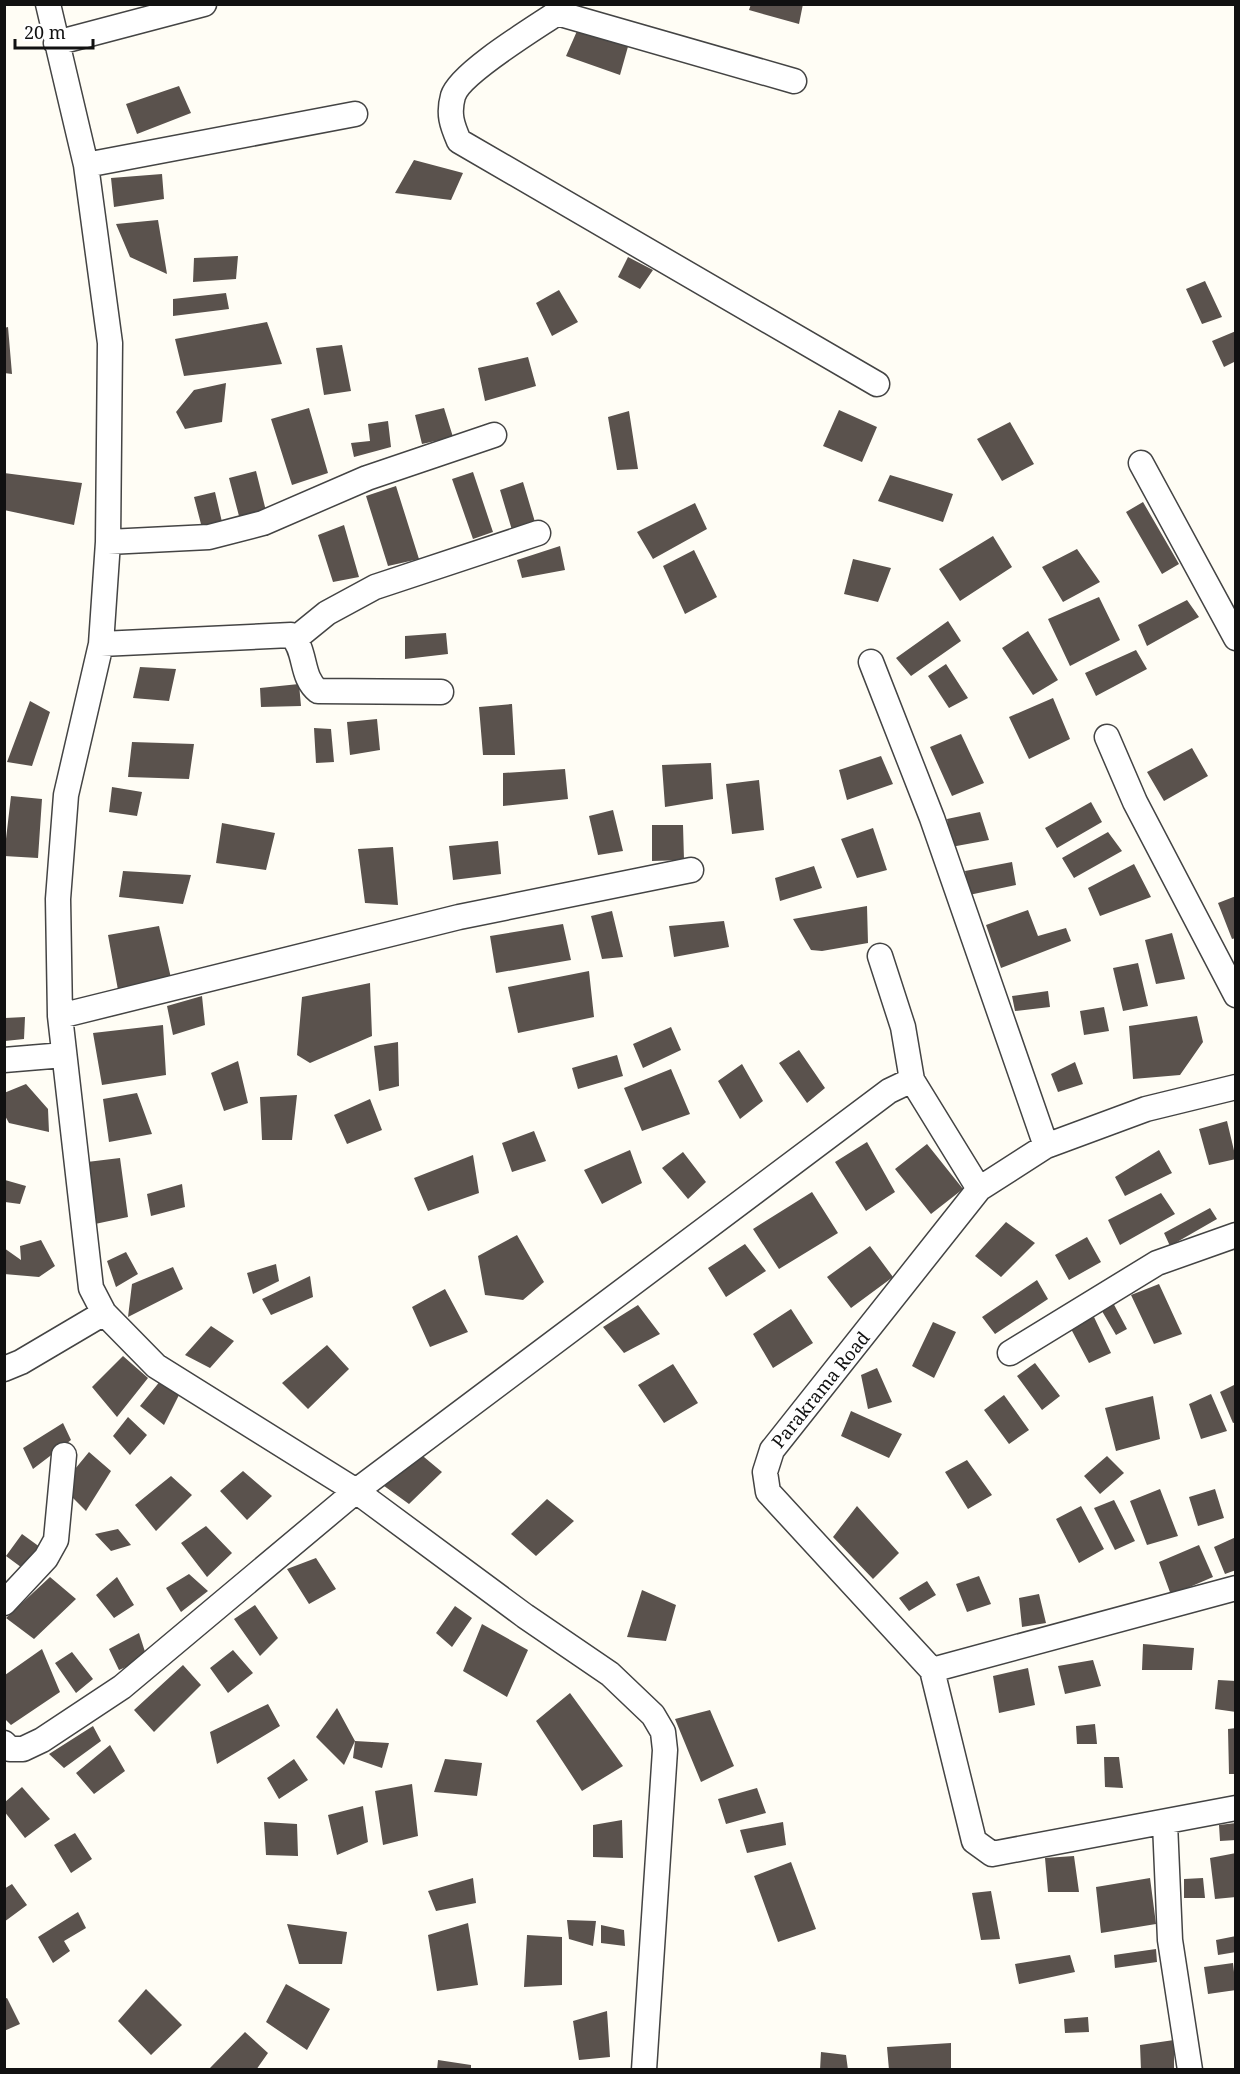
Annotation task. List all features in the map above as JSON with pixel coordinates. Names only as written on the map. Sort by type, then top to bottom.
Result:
[{"type":"street","points":[[48,4],[86,165],[110,343],[108,542],[101,644],[66,795],[58,899],[60,1016],[91,1288],[104,1313],[156,1366],[356,1491],[525,1616],[610,1674],[653,1715],[663,1732],[665,1750],[644,2070]]},
{"type":"street","points":[[56,43],[204,4]]},
{"type":"street","points":[[794,81],[559,9],[476,69],[454,94],[450,117],[459,141],[877,384]]},
{"type":"street","points":[[86,165],[355,114]]},
{"type":"street","points":[[108,542],[209,537],[264,523],[367,478],[494,435]]},
{"type":"street","points":[[1141,463],[1236,638]]},
{"type":"street","points":[[295,639],[327,613],[375,587],[538,533]]},
{"type":"street","points":[[101,644],[275,633],[291,635],[295,639],[304,670],[312,686],[318,692],[441,692]]},
{"type":"street","points":[[871,662],[932,819],[1046,1146]]},
{"type":"street","points":[[1107,737],[1135,802],[1236,995]]},
{"type":"street","points":[[60,1016],[459,918],[690,870]]},
{"type":"street","points":[[879,956],[903,1027],[912,1080],[979,1189]]},
{"type":"street","points":[[4,1060],[64,1055]]},
{"type":"street","points":[[4,1743],[10,1749],[23,1749],[42,1740],[122,1687],[356,1491],[889,1091],[912,1080]]},
{"type":"street","name":"Parakrama Road","points":[[932,1670],[768,1492],[765,1472],[772,1450],[979,1189],[1046,1146],[1146,1109],[1236,1088]]},
{"type":"street","points":[[1010,1353],[1157,1263],[1236,1235]]},
{"type":"street","points":[[4,1369],[21,1362],[104,1313]]},
{"type":"street","points":[[4,1603],[46,1558],[56,1540],[64,1455]]},
{"type":"street","points":[[1236,1588],[932,1670],[974,1841],[992,1854],[1236,1808]]},
{"type":"street","points":[[1165,1822],[1170,1940],[1190,2070]]},
{"type":"building","points":[[751,4],[803,4],[799,24],[749,10]]},
{"type":"building","points":[[577,31],[629,43],[620,75],[566,56]]},
{"type":"building","points":[[179,86],[191,113],[137,134],[126,104]]},
{"type":"building","points":[[414,160],[463,173],[451,200],[395,193]]},
{"type":"building","points":[[162,174],[164,199],[114,207],[111,178]]},
{"type":"building","points":[[158,220],[167,274],[130,257],[116,224]]},
{"type":"building","points":[[238,256],[236,279],[193,282],[194,258]]},
{"type":"building","points":[[628,257],[653,270],[640,289],[618,277]]},
{"type":"building","points":[[1205,281],[1222,317],[1202,324],[1186,289]]},
{"type":"building","points":[[559,290],[578,322],[552,336],[536,303]]},
{"type":"building","points":[[226,293],[229,309],[173,316],[173,299]]},
{"type":"building","points":[[267,322],[282,364],[184,376],[175,339]]},
{"type":"building","points":[[8,327],[12,374],[4,373],[4,328]]},
{"type":"building","points":[[1236,331],[1236,361],[1224,367],[1212,341]]},
{"type":"building","points":[[342,345],[351,391],[324,395],[316,348]]},
{"type":"building","points":[[528,357],[536,386],[485,401],[478,368]]},
{"type":"building","points":[[226,383],[222,422],[185,429],[176,412],[194,390]]},
{"type":"building","points":[[309,408],[328,473],[292,485],[271,419]]},
{"type":"building","points":[[444,408],[453,437],[422,444],[415,415]]},
{"type":"building","points":[[839,410],[877,427],[862,462],[823,446]]},
{"type":"building","points":[[629,411],[638,469],[617,470],[608,417]]},
{"type":"building","points":[[388,421],[391,447],[354,457],[351,443],[370,441],[368,424]]},
{"type":"building","points":[[1010,422],[1034,464],[1002,481],[977,439]]},
{"type":"building","points":[[256,471],[266,511],[239,516],[229,478]]},
{"type":"building","points":[[473,472],[493,532],[473,539],[452,479]]},
{"type":"building","points":[[4,473],[82,483],[74,525],[4,510]]},
{"type":"building","points":[[890,475],[953,494],[943,522],[878,501]]},
{"type":"building","points":[[523,482],[535,522],[512,530],[500,490]]},
{"type":"building","points":[[396,486],[419,559],[388,566],[366,496]]},
{"type":"building","points":[[215,492],[222,522],[202,528],[194,497]]},
{"type":"building","points":[[1143,502],[1179,564],[1162,574],[1126,512]]},
{"type":"building","points":[[695,503],[707,529],[653,559],[637,532]]},
{"type":"building","points":[[344,525],[359,577],[333,582],[318,535]]},
{"type":"building","points":[[993,536],[1012,567],[960,601],[939,569]]},
{"type":"building","points":[[560,546],[565,570],[522,578],[517,560]]},
{"type":"building","points":[[1077,549],[1100,582],[1063,602],[1042,567]]},
{"type":"building","points":[[694,550],[717,597],[685,614],[663,566]]},
{"type":"building","points":[[853,559],[891,568],[878,602],[844,594]]},
{"type":"building","points":[[1099,597],[1120,640],[1070,666],[1048,619]]},
{"type":"building","points":[[1187,600],[1199,617],[1147,646],[1138,625]]},
{"type":"building","points":[[948,621],[961,641],[911,676],[896,658]]},
{"type":"building","points":[[1028,631],[1058,680],[1033,695],[1002,648]]},
{"type":"building","points":[[446,633],[448,654],[405,659],[405,636]]},
{"type":"building","points":[[1136,650],[1147,669],[1096,696],[1085,673]]},
{"type":"building","points":[[946,664],[968,698],[949,708],[928,676]]},
{"type":"building","points":[[140,667],[176,669],[169,701],[133,698]]},
{"type":"building","points":[[299,684],[301,706],[261,707],[260,688]]},
{"type":"building","points":[[1053,698],[1070,739],[1029,759],[1009,717]]},
{"type":"building","points":[[30,701],[50,712],[32,766],[7,762]]},
{"type":"building","points":[[512,704],[515,755],[483,755],[479,707]]},
{"type":"building","points":[[377,719],[380,750],[350,755],[347,722]]},
{"type":"building","points":[[314,728],[331,729],[334,762],[316,763]]},
{"type":"building","points":[[961,734],[984,783],[952,796],[930,747]]},
{"type":"building","points":[[132,742],[194,744],[189,779],[128,777]]},
{"type":"building","points":[[1192,748],[1208,776],[1164,801],[1147,772]]},
{"type":"building","points":[[881,756],[893,784],[847,800],[839,770]]},
{"type":"building","points":[[711,763],[713,799],[665,807],[662,765]]},
{"type":"building","points":[[565,769],[568,799],[503,806],[503,773]]},
{"type":"building","points":[[759,780],[764,830],[732,834],[726,784]]},
{"type":"building","points":[[112,787],[142,792],[137,816],[109,812]]},
{"type":"building","points":[[11,796],[42,799],[38,858],[4,856]]},
{"type":"building","points":[[1091,802],[1102,822],[1057,848],[1045,828]]},
{"type":"building","points":[[613,810],[623,851],[598,855],[589,816]]},
{"type":"building","points":[[980,812],[989,840],[951,847],[947,819]]},
{"type":"building","points":[[222,823],[275,833],[266,870],[216,863]]},
{"type":"building","points":[[652,825],[683,825],[684,860],[652,861]]},
{"type":"building","points":[[873,828],[887,870],[857,878],[841,839]]},
{"type":"building","points":[[1108,832],[1122,851],[1074,878],[1062,858]]},
{"type":"building","points":[[498,841],[501,874],[453,880],[449,846]]},
{"type":"building","points":[[393,847],[398,905],[365,903],[358,849]]},
{"type":"building","points":[[1012,862],[1016,885],[969,895],[965,871]]},
{"type":"building","points":[[1134,864],[1151,897],[1100,916],[1088,888]]},
{"type":"building","points":[[814,866],[822,888],[780,901],[775,878]]},
{"type":"building","points":[[123,871],[191,875],[183,904],[119,897]]},
{"type":"building","points":[[1236,896],[1236,938],[1232,939],[1218,903]]},
{"type":"building","points":[[867,906],[868,943],[822,951],[811,950],[793,919]]},
{"type":"building","points":[[1028,910],[1038,936],[1066,928],[1071,941],[1001,968],[986,925]]},
{"type":"building","points":[[612,911],[623,957],[602,959],[591,916]]},
{"type":"building","points":[[724,921],[729,947],[674,957],[669,926]]},
{"type":"building","points":[[563,924],[571,960],[496,973],[490,936]]},
{"type":"building","points":[[159,926],[171,978],[118,990],[108,935]]},
{"type":"building","points":[[1172,933],[1185,979],[1156,984],[1145,940]]},
{"type":"building","points":[[1138,963],[1148,1006],[1123,1011],[1113,968]]},
{"type":"building","points":[[589,971],[594,1017],[518,1033],[508,987]]},
{"type":"building","points":[[370,983],[372,1036],[310,1063],[297,1055],[302,997]]},
{"type":"building","points":[[1048,991],[1050,1007],[1015,1011],[1012,996]]},
{"type":"building","points":[[202,996],[205,1025],[173,1035],[167,1006]]},
{"type":"building","points":[[1104,1007],[1109,1031],[1084,1035],[1080,1011]]},
{"type":"building","points":[[1197,1016],[1203,1042],[1180,1075],[1133,1079],[1129,1026]]},
{"type":"building","points":[[25,1017],[24,1039],[5,1041],[5,1018]]},
{"type":"building","points":[[163,1025],[166,1075],[102,1085],[93,1033]]},
{"type":"building","points":[[671,1027],[681,1050],[643,1068],[633,1044]]},
{"type":"building","points":[[398,1042],[399,1086],[379,1091],[374,1046]]},
{"type":"building","points":[[799,1050],[825,1088],[807,1103],[779,1063]]},
{"type":"building","points":[[617,1055],[623,1076],[578,1089],[572,1068]]},
{"type":"building","points":[[238,1061],[248,1103],[224,1111],[211,1073]]},
{"type":"building","points":[[1075,1062],[1083,1084],[1058,1092],[1051,1074]]},
{"type":"building","points":[[742,1064],[763,1101],[740,1119],[718,1081]]},
{"type":"building","points":[[671,1069],[690,1114],[642,1131],[624,1088]]},
{"type":"building","points":[[26,1084],[48,1109],[49,1132],[9,1123],[4,1114],[4,1093]]},
{"type":"building","points":[[137,1093],[152,1134],[109,1142],[103,1099]]},
{"type":"building","points":[[297,1095],[292,1140],[262,1140],[260,1097]]},
{"type":"building","points":[[370,1099],[382,1130],[347,1144],[334,1115]]},
{"type":"building","points":[[1227,1121],[1236,1159],[1209,1165],[1199,1129]]},
{"type":"building","points":[[534,1131],[546,1161],[512,1172],[502,1143]]},
{"type":"building","points":[[867,1142],[895,1192],[866,1211],[835,1162]]},
{"type":"building","points":[[927,1144],[963,1189],[931,1214],[895,1169]]},
{"type":"building","points":[[630,1150],[642,1183],[602,1204],[584,1170]]},
{"type":"building","points":[[1159,1150],[1172,1173],[1125,1196],[1115,1177]]},
{"type":"building","points":[[683,1152],[706,1182],[688,1199],[662,1168]]},
{"type":"building","points":[[473,1155],[479,1193],[428,1211],[414,1178]]},
{"type":"building","points":[[120,1158],[128,1217],[95,1224],[87,1162]]},
{"type":"building","points":[[5,1180],[26,1186],[20,1204],[5,1202]]},
{"type":"building","points":[[182,1184],[185,1207],[151,1216],[147,1194]]},
{"type":"building","points":[[812,1192],[838,1233],[779,1269],[753,1229]]},
{"type":"building","points":[[1161,1193],[1175,1214],[1120,1245],[1108,1220]]},
{"type":"building","points":[[1210,1208],[1217,1219],[1170,1246],[1164,1233]]},
{"type":"building","points":[[1006,1222],[1035,1243],[1001,1277],[975,1256]]},
{"type":"building","points":[[517,1235],[544,1282],[523,1300],[485,1295],[478,1256]]},
{"type":"building","points":[[1087,1237],[1101,1262],[1069,1280],[1055,1255]]},
{"type":"building","points":[[41,1240],[55,1266],[39,1277],[4,1274],[4,1248],[21,1260],[20,1246]]},
{"type":"building","points":[[745,1244],[766,1271],[726,1297],[708,1268]]},
{"type":"building","points":[[870,1246],[893,1277],[851,1308],[827,1277]]},
{"type":"building","points":[[126,1252],[138,1274],[116,1287],[107,1261]]},
{"type":"building","points":[[276,1264],[279,1281],[253,1294],[247,1273]]},
{"type":"building","points":[[173,1267],[183,1289],[128,1317],[132,1284]]},
{"type":"building","points":[[310,1276],[313,1297],[271,1315],[262,1299]]},
{"type":"building","points":[[1037,1280],[1048,1299],[995,1334],[982,1317]]},
{"type":"building","points":[[1159,1284],[1182,1334],[1154,1344],[1131,1295]]},
{"type":"building","points":[[445,1289],[468,1332],[430,1347],[412,1307]]},
{"type":"building","points":[[1111,1299],[1127,1329],[1116,1335],[1099,1306]]},
{"type":"building","points":[[638,1305],[660,1334],[624,1353],[603,1327]]},
{"type":"building","points":[[791,1309],[813,1343],[773,1368],[753,1334]]},
{"type":"building","points":[[1094,1317],[1111,1353],[1089,1363],[1070,1327]]},
{"type":"building","points":[[933,1322],[956,1332],[934,1378],[912,1366]]},
{"type":"building","points":[[211,1326],[234,1341],[210,1368],[185,1355]]},
{"type":"building","points":[[327,1345],[349,1369],[308,1409],[282,1383]]},
{"type":"building","points":[[123,1356],[148,1378],[117,1417],[92,1387]]},
{"type":"building","points":[[1035,1363],[1060,1396],[1042,1410],[1017,1376]]},
{"type":"building","points":[[673,1364],[698,1403],[664,1423],[638,1385]]},
{"type":"building","points":[[877,1368],[892,1402],[868,1409],[861,1375]]},
{"type":"building","points":[[161,1380],[179,1395],[164,1425],[140,1406]]},
{"type":"building","points":[[1236,1384],[1236,1422],[1233,1423],[1220,1392]]},
{"type":"building","points":[[1211,1394],[1227,1431],[1201,1439],[1189,1404]]},
{"type":"building","points":[[1004,1395],[1029,1430],[1009,1444],[984,1410]]},
{"type":"building","points":[[1153,1396],[1160,1439],[1116,1451],[1105,1408]]},
{"type":"building","points":[[851,1411],[902,1434],[889,1458],[841,1436]]},
{"type":"building","points":[[128,1417],[147,1435],[130,1455],[113,1436]]},
{"type":"building","points":[[63,1423],[71,1440],[33,1469],[23,1448]]},
{"type":"building","points":[[89,1452],[111,1471],[86,1511],[61,1486]]},
{"type":"building","points":[[418,1452],[442,1472],[409,1504],[380,1483]]},
{"type":"building","points":[[1107,1456],[1124,1473],[1100,1494],[1084,1476]]},
{"type":"building","points":[[967,1460],[992,1495],[968,1509],[945,1472]]},
{"type":"building","points":[[243,1471],[272,1496],[247,1520],[220,1491]]},
{"type":"building","points":[[171,1476],[192,1495],[156,1531],[135,1505]]},
{"type":"building","points":[[1160,1489],[1178,1536],[1147,1545],[1130,1501]]},
{"type":"building","points":[[1215,1489],[1224,1518],[1198,1526],[1189,1497]]},
{"type":"building","points":[[547,1499],[574,1521],[536,1556],[511,1534]]},
{"type":"building","points":[[1114,1500],[1135,1541],[1115,1550],[1094,1508]]},
{"type":"building","points":[[857,1506],[899,1553],[873,1579],[833,1537]]},
{"type":"building","points":[[1081,1506],[1104,1549],[1079,1563],[1056,1519]]},
{"type":"building","points":[[206,1526],[232,1553],[207,1577],[181,1543]]},
{"type":"building","points":[[118,1529],[131,1545],[111,1551],[95,1534]]},
{"type":"building","points":[[22,1534],[44,1550],[29,1573],[6,1556]]},
{"type":"building","points":[[1236,1537],[1236,1570],[1225,1574],[1214,1547]]},
{"type":"building","points":[[1199,1545],[1213,1577],[1171,1595],[1159,1562]]},
{"type":"building","points":[[316,1558],[336,1589],[309,1604],[287,1569]]},
{"type":"building","points":[[189,1574],[208,1591],[181,1612],[166,1588]]},
{"type":"building","points":[[979,1576],[991,1604],[967,1612],[956,1584]]},
{"type":"building","points":[[50,1577],[76,1599],[34,1639],[6,1618]]},
{"type":"building","points":[[117,1577],[134,1605],[114,1618],[96,1595]]},
{"type":"building","points":[[927,1581],[936,1595],[909,1611],[899,1598]]},
{"type":"building","points":[[642,1590],[676,1605],[666,1641],[627,1637]]},
{"type":"building","points":[[1039,1594],[1046,1623],[1022,1627],[1019,1598]]},
{"type":"building","points":[[255,1605],[278,1638],[260,1656],[234,1619]]},
{"type":"building","points":[[455,1606],[472,1618],[452,1647],[436,1633]]},
{"type":"building","points":[[482,1624],[528,1650],[507,1697],[463,1671]]},
{"type":"building","points":[[139,1633],[147,1658],[119,1670],[109,1649]]},
{"type":"building","points":[[1143,1644],[1194,1648],[1192,1670],[1142,1670]]},
{"type":"building","points":[[42,1649],[60,1692],[11,1725],[5,1719],[5,1675]]},
{"type":"building","points":[[233,1650],[253,1673],[228,1693],[210,1668]]},
{"type":"building","points":[[72,1652],[93,1679],[76,1693],[55,1663]]},
{"type":"building","points":[[1093,1660],[1101,1686],[1065,1694],[1058,1666]]},
{"type":"building","points":[[183,1665],[201,1685],[154,1732],[134,1710]]},
{"type":"building","points":[[1028,1668],[1035,1705],[999,1713],[993,1676]]},
{"type":"building","points":[[1218,1680],[1236,1681],[1236,1712],[1215,1709]]},
{"type":"building","points":[[570,1693],[623,1766],[582,1791],[536,1721]]},
{"type":"building","points":[[268,1704],[280,1726],[217,1764],[210,1732]]},
{"type":"building","points":[[337,1708],[355,1741],[344,1765],[316,1737]]},
{"type":"building","points":[[710,1710],[734,1766],[701,1782],[675,1719]]},
{"type":"building","points":[[1095,1724],[1097,1744],[1077,1744],[1076,1726]]},
{"type":"building","points":[[93,1726],[101,1741],[64,1768],[49,1754]]},
{"type":"building","points":[[1236,1728],[1236,1774],[1229,1774],[1228,1729]]},
{"type":"building","points":[[355,1741],[389,1743],[382,1768],[353,1758]]},
{"type":"building","points":[[110,1745],[125,1771],[94,1794],[76,1773]]},
{"type":"building","points":[[1104,1757],[1119,1757],[1123,1788],[1105,1787]]},
{"type":"building","points":[[294,1759],[308,1780],[279,1799],[267,1778]]},
{"type":"building","points":[[445,1759],[482,1763],[477,1796],[434,1792]]},
{"type":"building","points":[[412,1784],[418,1836],[383,1845],[375,1791]]},
{"type":"building","points":[[22,1787],[50,1819],[25,1838],[4,1811],[4,1803]]},
{"type":"building","points":[[757,1788],[766,1813],[726,1824],[718,1799]]},
{"type":"building","points":[[363,1806],[368,1842],[337,1855],[328,1815]]},
{"type":"building","points":[[622,1820],[623,1858],[593,1857],[593,1825]]},
{"type":"building","points":[[264,1822],[297,1824],[298,1856],[266,1855]]},
{"type":"building","points":[[783,1822],[786,1845],[747,1853],[740,1830]]},
{"type":"building","points":[[1236,1823],[1236,1840],[1220,1841],[1219,1825]]},
{"type":"building","points":[[75,1833],[92,1859],[71,1873],[54,1845]]},
{"type":"building","points":[[1236,1853],[1236,1897],[1215,1899],[1210,1858]]},
{"type":"building","points":[[1074,1856],[1079,1892],[1048,1892],[1045,1858]]},
{"type":"building","points":[[791,1862],[816,1929],[778,1942],[754,1876]]},
{"type":"building","points":[[473,1878],[476,1903],[436,1911],[428,1891]]},
{"type":"building","points":[[1150,1878],[1156,1924],[1101,1933],[1096,1887]]},
{"type":"building","points":[[1203,1878],[1205,1898],[1184,1898],[1184,1879]]},
{"type":"building","points":[[12,1884],[27,1905],[4,1922],[4,1889]]},
{"type":"building","points":[[991,1891],[1000,1939],[981,1940],[972,1893]]},
{"type":"building","points":[[78,1912],[86,1928],[64,1941],[70,1951],[53,1963],[38,1937]]},
{"type":"building","points":[[567,1920],[596,1921],[593,1946],[569,1939]]},
{"type":"building","points":[[468,1923],[478,1985],[437,1991],[428,1935]]},
{"type":"building","points":[[287,1924],[347,1932],[342,1964],[299,1964]]},
{"type":"building","points":[[601,1925],[624,1930],[625,1946],[601,1943]]},
{"type":"building","points":[[527,1935],[562,1937],[562,1985],[524,1987]]},
{"type":"building","points":[[1236,1936],[1236,1952],[1218,1955],[1216,1940]]},
{"type":"building","points":[[1156,1949],[1157,1962],[1115,1968],[1114,1955]]},
{"type":"building","points":[[1070,1955],[1075,1972],[1019,1984],[1015,1964]]},
{"type":"building","points":[[1233,1963],[1236,1990],[1208,1994],[1204,1967]]},
{"type":"building","points":[[286,1984],[330,2009],[307,2050],[266,2022]]},
{"type":"building","points":[[146,1989],[182,2025],[151,2055],[118,2021]]},
{"type":"building","points":[[7,1998],[20,2024],[4,2031],[4,1999]]},
{"type":"building","points":[[607,2011],[610,2057],[579,2060],[573,2021]]},
{"type":"building","points":[[1088,2017],[1089,2032],[1065,2033],[1064,2019]]},
{"type":"building","points":[[245,2032],[268,2053],[256,2070],[210,2068]]},
{"type":"building","points":[[1174,2040],[1174,2070],[1141,2070],[1140,2045]]},
{"type":"building","points":[[951,2043],[951,2070],[889,2070],[887,2047]]},
{"type":"building","points":[[821,2052],[846,2055],[848,2070],[820,2070]]},
{"type":"building","points":[[438,2060],[471,2065],[471,2070],[437,2070]]}]
